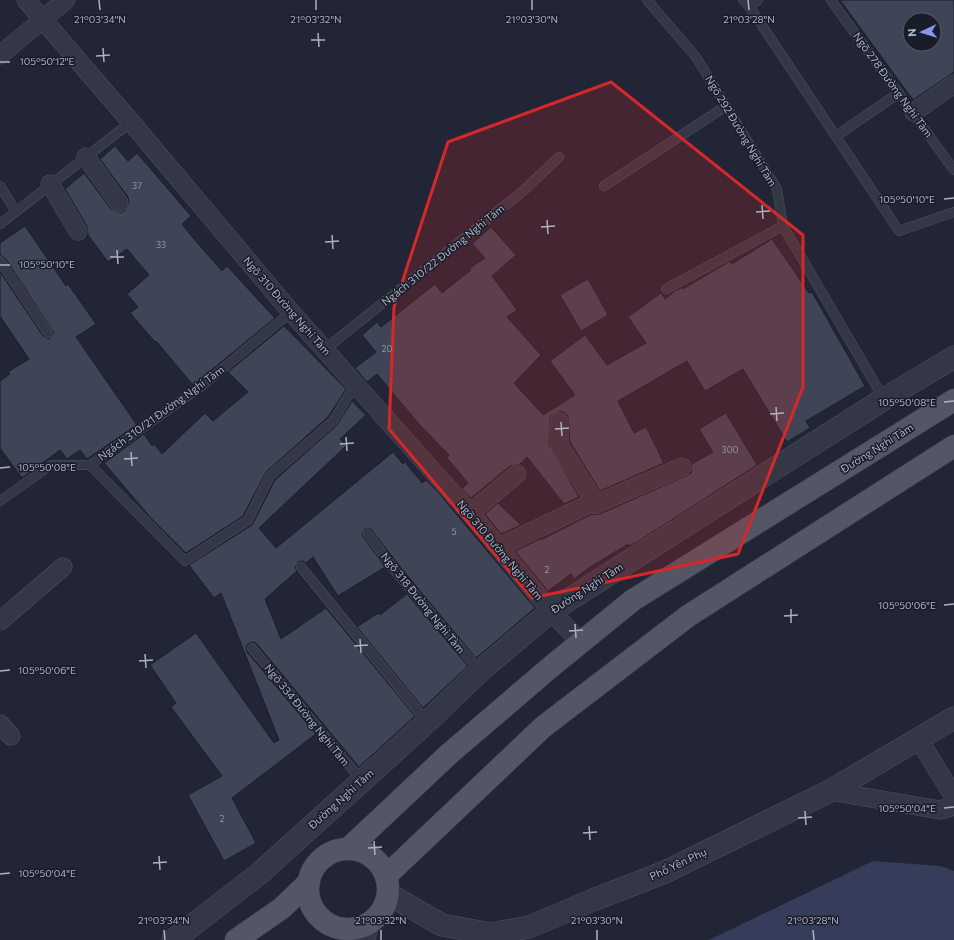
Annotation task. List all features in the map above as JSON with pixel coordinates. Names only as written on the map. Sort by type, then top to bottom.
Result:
[{"type":"main road","name":"Đường Nghi Tàm","points":[[348,849],[449,754],[580,642],[633,600],[954,400]]},
{"type":"main road","points":[[387,885],[543,727],[579,701],[656,639],[694,611],[954,446]]},
{"type":"main road","points":[[348,849],[359,850],[370,855],[378,862],[387,885],[385,905],[379,915],[361,932],[338,928],[326,923],[313,908],[309,895],[309,882],[314,869],[323,858],[334,852],[348,849]]},
{"type":"main road","points":[[236,940],[282,908],[309,882]]},
{"type":"street","name":"Ngõ 310 Đường Nghi Tàm","points":[[26,0],[291,312],[470,513],[551,611],[580,642]]},
{"type":"street","points":[[0,55],[66,0]]},
{"type":"street","points":[[914,112],[954,84]]},
{"type":"street","points":[[86,157],[119,203]]},
{"type":"street","points":[[50,184],[78,231]]},
{"type":"street","name":"Đường Nghi Tàm","points":[[174,940],[260,874],[480,672],[551,611],[884,399],[954,357]]},
{"type":"street","points":[[559,421],[559,445],[596,504]]},
{"type":"street","points":[[499,547],[588,505],[596,504],[682,467]]},
{"type":"street","points":[[470,513],[517,474]]},
{"type":"street","points":[[0,621],[63,567]]},
{"type":"street","name":"Phố Yên Phụ","points":[[387,885],[442,925],[491,934],[529,927],[665,872],[830,791],[954,718]]},
{"type":"street","points":[[918,738],[954,797]]},
{"type":"street","points":[[830,791],[940,810],[954,806]]},
{"type":"lane","name":"Ngõ 292 Đường Nghi Tàm","points":[[647,0],[696,57],[777,189],[783,226],[884,399]]},
{"type":"lane","points":[[758,0],[746,3],[899,231],[954,212]]},
{"type":"lane","name":"Ngõ 278 Đường Nghi Tàm","points":[[831,0],[914,112],[954,170]]},
{"type":"lane","points":[[836,136],[899,93]]},
{"type":"lane","points":[[604,186],[726,106]]},
{"type":"lane","points":[[0,224],[15,210],[131,122]]},
{"type":"lane","name":"Ngách 310/22 Đường Nghi Tàm","points":[[324,350],[523,191],[559,157]]},
{"type":"lane","points":[[0,186],[15,210]]},
{"type":"lane","points":[[666,289],[783,226]]},
{"type":"lane","points":[[0,262],[48,333]]},
{"type":"lane","name":"Ngách 310/21 Đường Nghi Tàm","points":[[0,501],[51,466],[90,465],[203,385],[291,312]]},
{"type":"lane","points":[[90,465],[186,561],[248,520],[270,476],[333,421],[355,385]]},
{"type":"lane","name":"Ngõ 318 Đường Nghi Tàm","points":[[368,534],[396,572],[480,672]]},
{"type":"lane","points":[[301,568],[427,722]]},
{"type":"lane","name":"Ngõ 334 Đường Nghi Tàm","points":[[252,648],[362,781]]},
{"type":"highlighted area","points":[[611,82],[803,235],[803,387],[738,554],[532,598],[389,429],[394,307],[448,142]]},
{"type":"water","points":[[873,861],[940,866],[954,871],[954,940],[709,940]]},
{"type":"building","points":[[840,0],[954,0],[954,72],[913,100]]},
{"type":"building","points":[[115,146],[128,161],[137,153],[191,216],[182,224],[193,238],[222,271],[227,266],[275,318],[193,385],[130,313],[138,307],[127,294],[149,275],[127,249],[108,262],[88,235],[87,226],[65,189],[84,173],[111,209],[120,213],[125,211],[129,202],[128,197],[100,159]]},
{"type":"building","points":[[25,226],[66,286],[68,284],[96,324],[76,337],[137,425],[87,459],[80,450],[67,459],[60,450],[22,478],[0,448],[0,381],[10,374],[8,372],[29,359],[0,316],[0,272],[43,336],[49,339],[54,333],[5,258],[0,255],[0,243]]},
{"type":"building","points":[[491,227],[516,255],[492,276],[517,310],[507,317],[541,355],[514,383],[543,415],[575,395],[550,361],[585,335],[607,365],[646,343],[628,317],[661,293],[665,299],[675,291],[681,288],[683,289],[730,261],[732,264],[772,239],[809,293],[812,292],[865,386],[806,421],[810,428],[787,442],[743,369],[705,391],[687,361],[618,401],[634,433],[646,427],[664,463],[600,491],[570,442],[568,416],[564,412],[559,411],[550,416],[549,445],[579,497],[564,504],[527,457],[520,464],[510,466],[471,498],[462,489],[468,483],[447,458],[449,455],[420,425],[377,374],[367,382],[355,368],[376,352],[362,335],[377,322],[381,327],[435,284],[442,293],[471,270],[470,268],[485,258],[472,244]]},
{"type":"building","points":[[588,279],[608,315],[581,331],[560,295]]},
{"type":"building","points":[[284,326],[346,389],[328,417],[266,472],[243,516],[186,553],[151,518],[104,463],[144,434],[152,446],[154,444],[162,454],[205,413],[213,421],[248,392],[228,372]]},
{"type":"building","points":[[352,401],[366,415],[340,439],[346,446],[259,528],[276,548],[393,452],[403,464],[405,462],[422,483],[426,480],[437,491],[535,608],[476,658],[401,568],[371,529],[365,529],[362,535],[385,567],[338,596],[313,557],[306,563],[303,561],[298,562],[295,568],[297,571],[265,599],[281,639],[326,608],[415,716],[359,767],[257,644],[254,642],[249,643],[246,646],[247,652],[316,734],[232,798],[256,843],[224,861],[188,795],[222,776],[171,707],[176,703],[150,665],[196,633],[274,743],[279,740],[221,593],[214,598],[189,565],[252,525],[275,480],[337,425]]},
{"type":"building","points":[[726,413],[757,465],[637,542],[629,546],[628,544],[590,567],[574,579],[571,574],[548,591],[515,551],[540,539],[541,540],[590,515],[600,514],[691,473],[692,464],[713,452],[699,429]]},
{"type":"building","points":[[498,503],[521,525],[501,534],[485,514]]},
{"type":"building","points":[[407,594],[468,666],[423,708],[357,627],[378,613],[380,615]]}]
